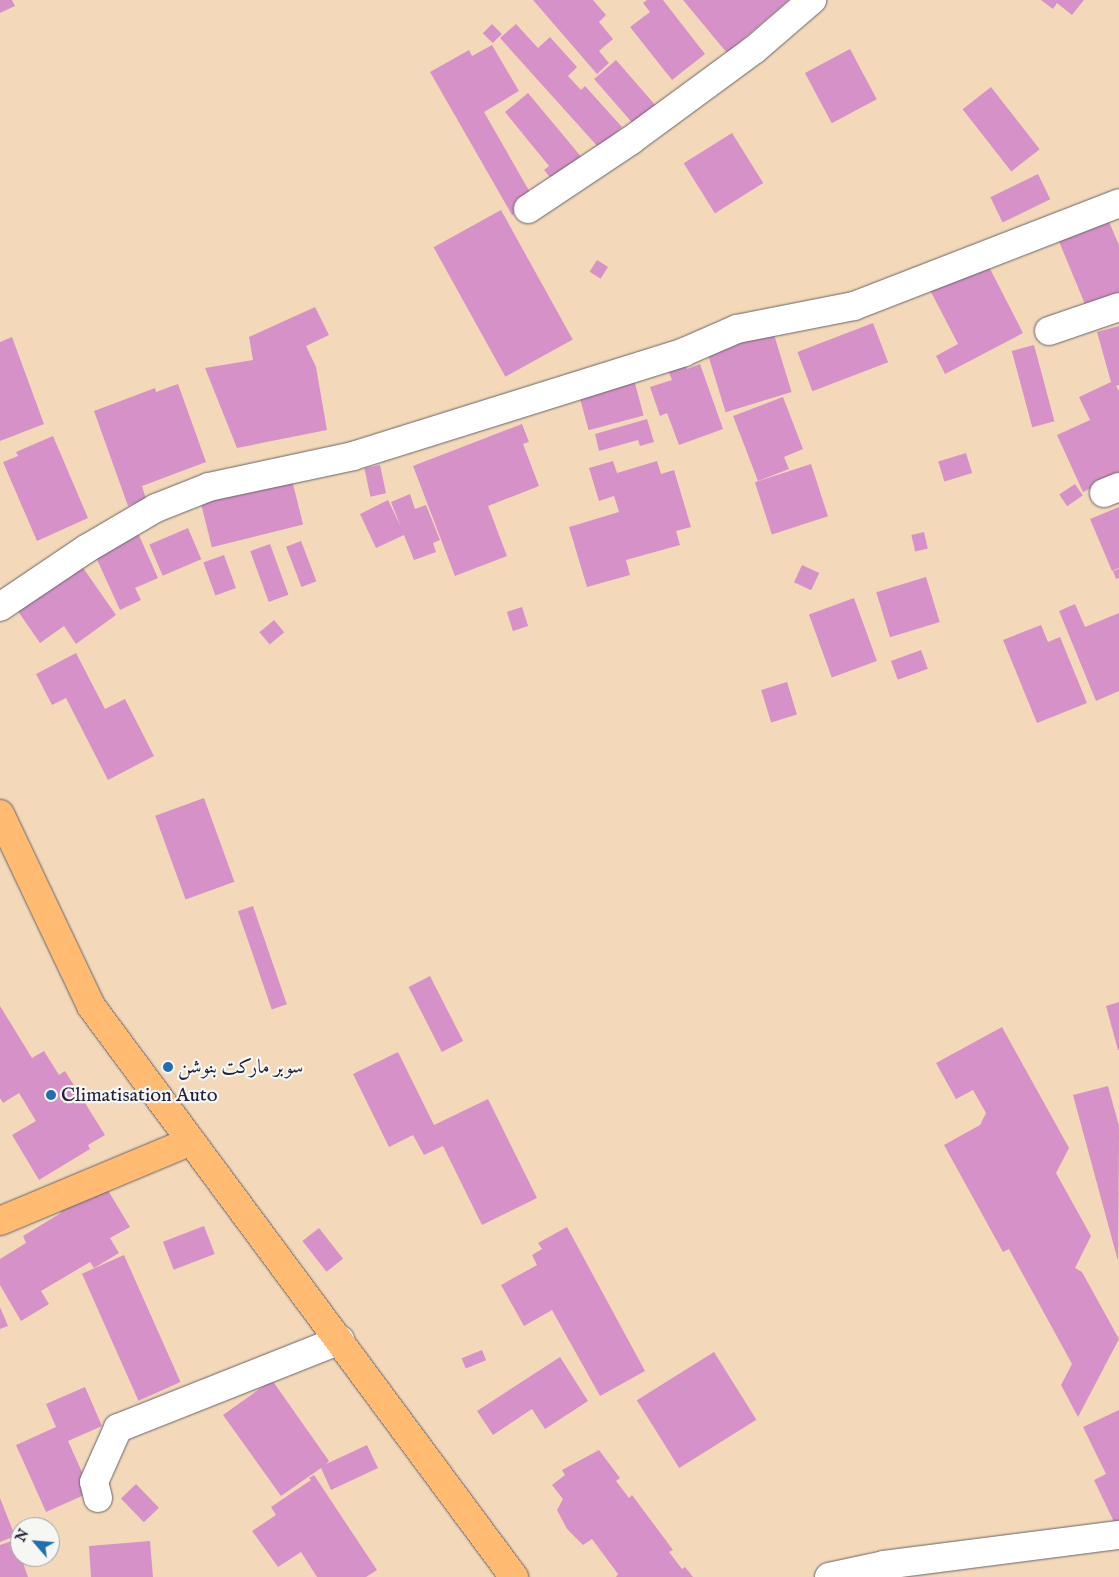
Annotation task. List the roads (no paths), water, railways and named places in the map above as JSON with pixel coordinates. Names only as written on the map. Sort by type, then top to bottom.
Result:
[{"type":"main road","points":[[0,814],[91,1006],[514,1577]]},
{"type":"main road","points":[[0,1221],[190,1142]]},
{"type":"street","points":[[528,209],[638,136],[754,50],[812,0]]},
{"type":"street","points":[[0,607],[86,549],[148,512],[209,487],[353,456],[684,352],[737,329],[854,306],[1119,203]]},
{"type":"street","points":[[1049,331],[1119,307]]},
{"type":"street","points":[[98,1498],[94,1482],[118,1428],[340,1340]]},
{"type":"street","points":[[830,1577],[885,1571],[1119,1536]]},
{"type":"place","name":"سوبر ماركت بنوشن","points":[[168,1067]]},
{"type":"place","name":"Climatisation Auto","points":[[51,1095]]}]
